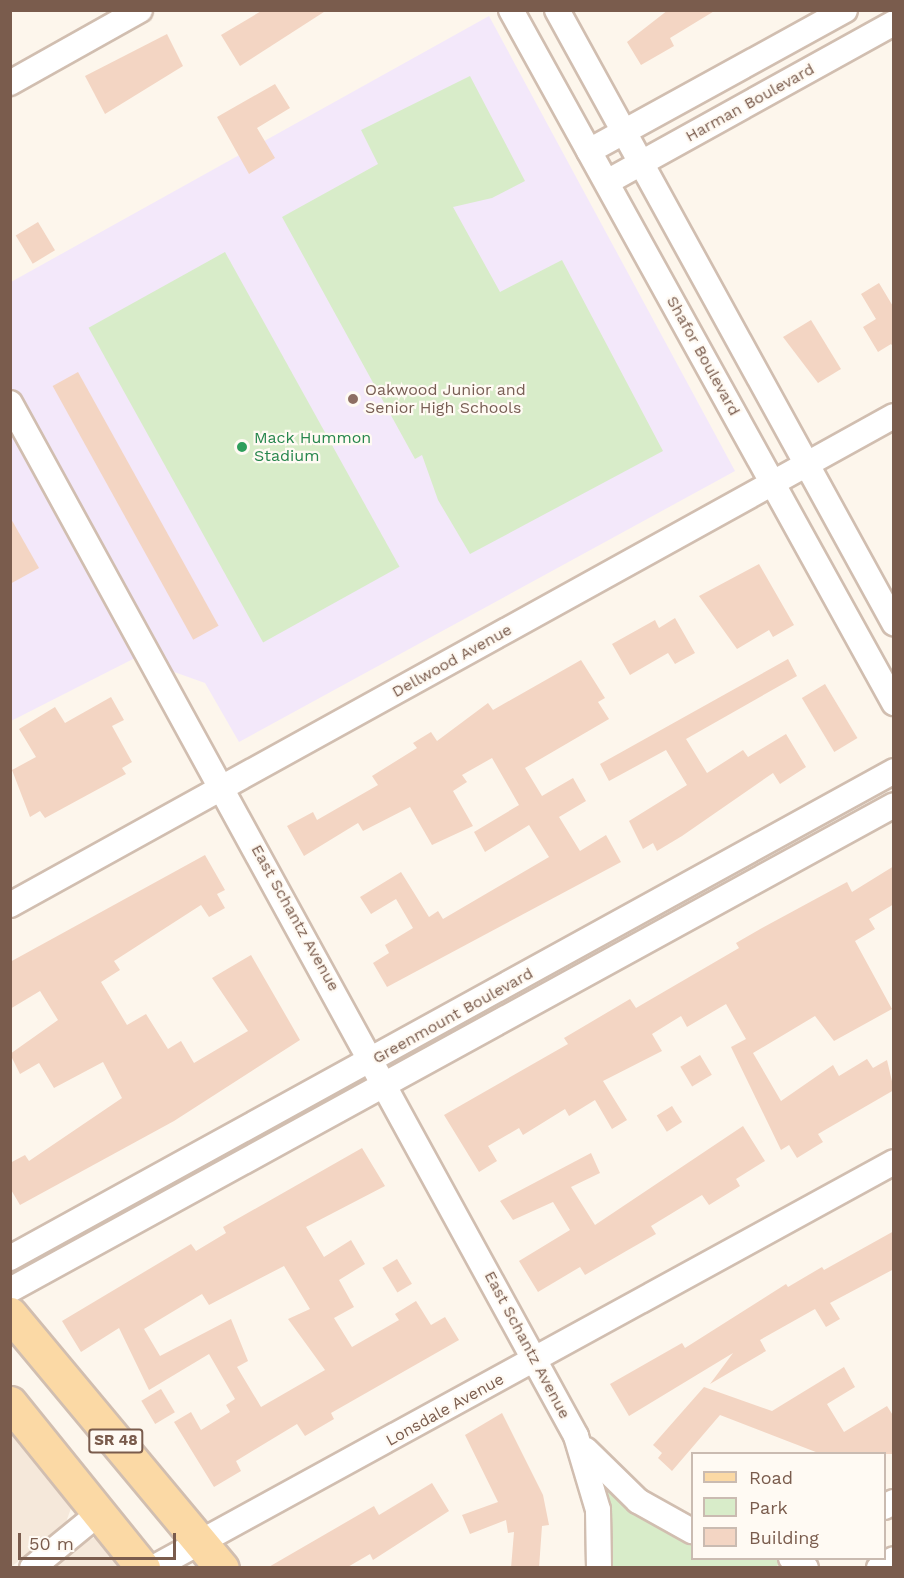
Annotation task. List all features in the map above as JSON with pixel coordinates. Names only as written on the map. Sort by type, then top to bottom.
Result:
[{"type":"main road","name":"SR 48","points":[[10,1314],[222,1568]]},
{"type":"main road","points":[[10,1403],[143,1568]]},
{"type":"street","points":[[10,83],[140,10]]},
{"type":"street","name":"Shafor Boulevard","points":[[511,10],[894,703]]},
{"type":"street","points":[[557,10],[623,134],[894,623]]},
{"type":"street","points":[[589,151],[845,10]]},
{"type":"street","name":"Harman Boulevard","points":[[607,182],[894,23]]},
{"type":"street","name":"East Schantz Avenue","points":[[10,403],[374,1060],[576,1436],[598,1510],[599,1568]]},
{"type":"street","name":"Dellwood Avenue","points":[[10,905],[894,416]]},
{"type":"street","name":"Greenmount Boulevard","points":[[10,1258],[374,1060],[894,771]]},
{"type":"street","name":"Greenmount Boulevard","points":[[10,1290],[894,805]]},
{"type":"street","name":"Lonsdale Avenue","points":[[153,1568],[535,1361],[894,1162]]},
{"type":"street","name":"East Schantz Avenue","points":[[576,1436],[638,1501],[691,1530]]},
{"type":"street","points":[[32,1568],[98,1514]]},
{"type":"street","points":[[879,1568],[894,1559]]},
{"type":"street","points":[[793,1560],[806,1568]]},
{"type":"shaded area","name":"Oakwood Junior and Senior High Schools","points":[[489,16],[735,471],[239,742],[205,683],[135,658],[11,721],[11,282]]},
{"type":"shaded area","points":[[11,1418],[74,1500],[65,1525],[11,1567]]},
{"type":"shaded area","points":[[95,1537],[120,1567],[54,1567],[84,1543]]},
{"type":"green space","points":[[470,76],[525,181],[492,198],[453,207],[500,292],[562,260],[663,451],[470,554],[438,500],[422,455],[415,459],[282,217],[378,164],[361,130]]},
{"type":"green space","name":"Mack Hummon Stadium","points":[[225,252],[400,567],[263,642],[89,328]]},
{"type":"green space","points":[[592,1457],[691,1530],[691,1560],[788,1560],[775,1567],[599,1567]]},
{"type":"building","points":[[263,10],[327,10],[240,66],[221,35]]},
{"type":"building","points":[[668,10],[716,10],[670,38],[674,46],[641,65],[627,42]]},
{"type":"building","points":[[167,34],[183,66],[105,114],[85,76]]},
{"type":"building","points":[[275,84],[290,108],[257,128],[275,158],[249,174],[217,117]]},
{"type":"building","points":[[38,222],[55,250],[33,264],[16,235]]},
{"type":"building","points":[[879,283],[894,308],[894,348],[891,344],[878,352],[863,327],[876,319],[861,294]]},
{"type":"building","points":[[811,320],[841,369],[818,383],[783,337]]},
{"type":"building","points":[[78,372],[219,626],[193,640],[53,386]]},
{"type":"building","points":[[10,517],[39,568],[10,584]]},
{"type":"building","points":[[759,564],[794,625],[773,637],[769,630],[737,649],[699,596]]},
{"type":"building","points":[[675,618],[695,653],[675,664],[668,653],[630,675],[612,644],[655,620],[659,628]]},
{"type":"building","points":[[788,659],[797,676],[686,739],[707,773],[743,750],[748,757],[786,734],[806,767],[780,784],[773,773],[657,851],[653,843],[643,849],[629,821],[687,785],[666,750],[609,781],[600,764]]},
{"type":"building","points":[[581,660],[605,698],[598,702],[609,719],[525,768],[542,796],[573,778],[586,801],[559,817],[580,851],[606,835],[621,862],[387,987],[373,963],[389,953],[385,945],[413,928],[396,899],[371,914],[360,897],[401,872],[429,917],[438,911],[443,919],[549,857],[529,825],[485,852],[474,832],[519,805],[492,758],[462,775],[467,782],[453,791],[473,826],[432,845],[410,807],[363,831],[358,823],[304,856],[287,826],[313,812],[317,820],[378,785],[372,776],[417,748],[413,743],[431,732],[437,741],[488,703],[493,710]]},
{"type":"building","points":[[825,684],[857,738],[834,752],[802,698]]},
{"type":"building","points":[[111,697],[124,720],[112,726],[132,762],[122,768],[126,774],[45,818],[40,811],[30,817],[12,770],[36,757],[19,729],[55,707],[65,723]]},
{"type":"building","points":[[205,855],[225,890],[217,894],[225,908],[209,917],[201,905],[114,961],[120,970],[101,982],[127,1025],[146,1014],[168,1049],[181,1041],[194,1063],[248,1031],[212,978],[251,955],[300,1040],[174,1121],[20,1205],[10,1188],[10,1163],[25,1155],[29,1161],[122,1098],[103,1062],[54,1088],[39,1063],[20,1074],[10,1054],[58,1020],[40,991],[10,1009],[10,962]]},
{"type":"building","points":[[894,866],[894,904],[869,919],[875,929],[855,941],[892,1009],[834,1041],[815,1016],[753,1053],[781,1101],[833,1065],[839,1076],[867,1059],[873,1068],[887,1060],[894,1090],[818,1134],[823,1142],[797,1158],[789,1145],[781,1150],[731,1047],[746,1039],[726,1004],[687,1027],[681,1016],[652,1034],[662,1051],[603,1081],[627,1120],[612,1129],[595,1100],[569,1116],[565,1109],[523,1135],[519,1128],[488,1146],[497,1161],[479,1172],[444,1115],[568,1044],[564,1038],[630,999],[636,1008],[739,948],[736,943],[762,928],[847,882],[852,892]]},
{"type":"building","points":[[700,1055],[712,1075],[692,1087],[680,1067]]},
{"type":"building","points":[[672,1106],[682,1122],[667,1132],[657,1116]]},
{"type":"building","points":[[743,1126],[765,1161],[736,1179],[740,1186],[709,1205],[702,1195],[651,1226],[656,1234],[585,1275],[580,1267],[538,1292],[519,1261],[570,1230],[553,1202],[513,1220],[500,1201],[591,1153],[600,1173],[571,1187],[595,1225]]},
{"type":"building","points":[[362,1148],[385,1186],[306,1227],[324,1257],[351,1240],[365,1264],[339,1280],[354,1307],[334,1318],[352,1347],[399,1320],[395,1314],[416,1301],[431,1325],[445,1317],[459,1340],[331,1413],[334,1419],[305,1436],[297,1424],[236,1461],[241,1471],[214,1487],[174,1422],[191,1412],[201,1430],[230,1412],[226,1405],[235,1399],[209,1354],[149,1390],[119,1328],[81,1352],[62,1321],[191,1244],[196,1251],[226,1233],[223,1227]],"holes":[[[284,1266],[310,1309],[288,1319],[325,1370],[261,1407],[237,1367],[248,1361],[231,1319],[160,1356],[144,1329],[202,1294],[209,1305]]]},
{"type":"building","points":[[894,1231],[894,1269],[830,1303],[840,1319],[826,1327],[815,1309],[760,1340],[766,1351],[710,1384],[733,1353],[629,1416],[610,1384],[682,1343],[685,1348],[786,1284],[788,1287],[822,1267],[824,1270]]},
{"type":"building","points":[[397,1259],[412,1284],[397,1293],[382,1268]]},
{"type":"building","points":[[844,1367],[855,1387],[827,1404],[844,1432],[887,1406],[894,1417],[894,1454],[816,1452],[720,1415],[672,1471],[658,1458],[662,1453],[653,1445],[704,1387],[772,1411]]},
{"type":"building","points":[[161,1389],[175,1412],[155,1424],[141,1401]]},
{"type":"building","points":[[502,1413],[543,1495],[549,1525],[542,1526],[539,1568],[511,1568],[514,1532],[508,1533],[506,1520],[470,1534],[462,1515],[498,1502],[465,1435]]},
{"type":"building","points":[[432,1483],[449,1511],[373,1560],[370,1554],[346,1568],[267,1568],[374,1506],[379,1515]]},
{"type":"place","name":"Oakwood Junior and Senior High Schools","points":[[353,399]]},
{"type":"place","name":"Mack Hummon Stadium","points":[[242,447]]}]
